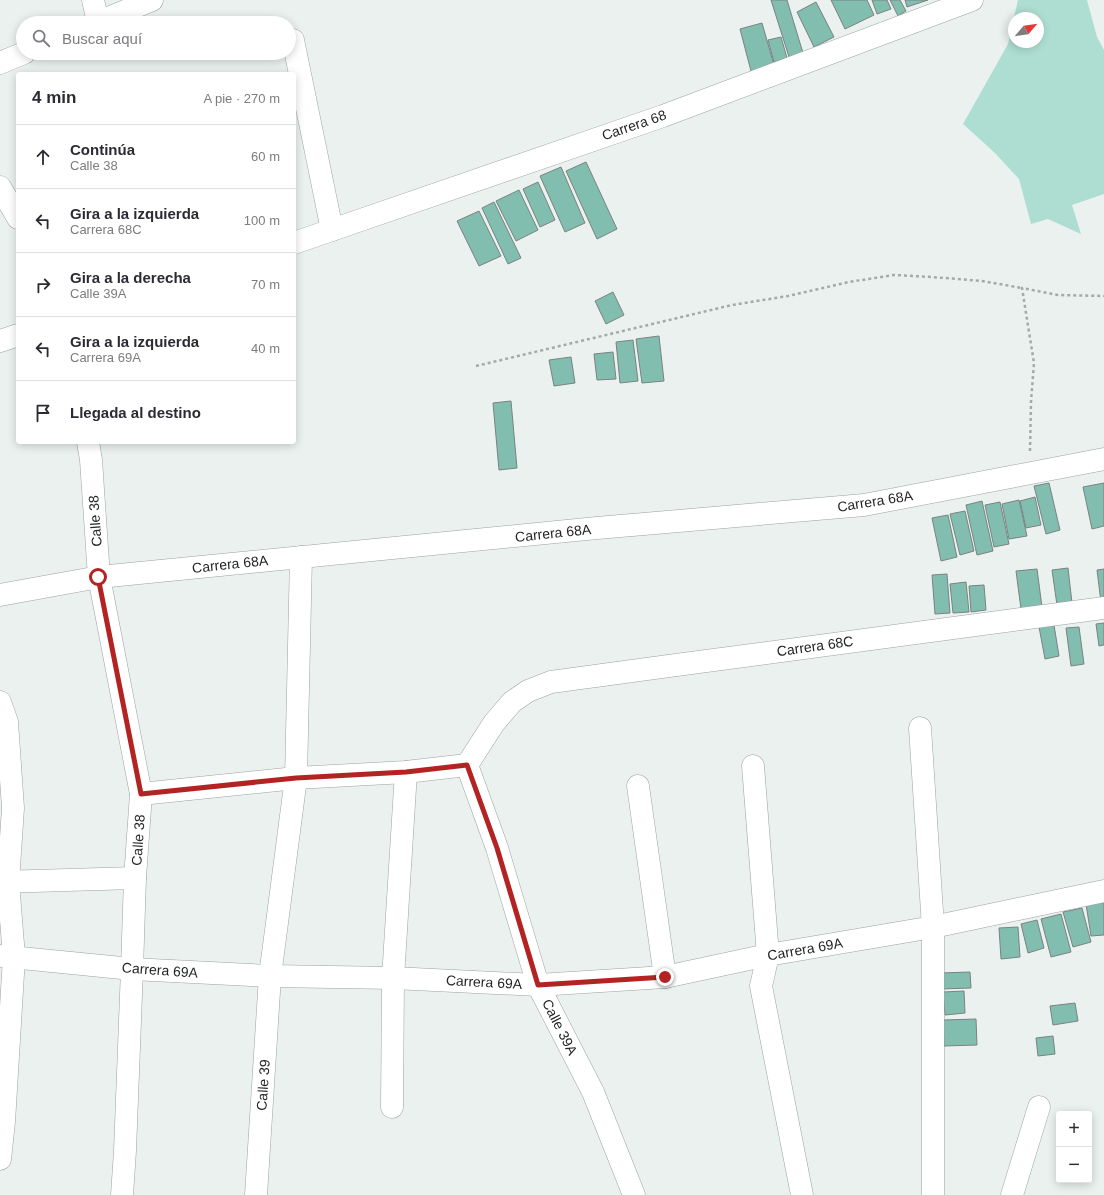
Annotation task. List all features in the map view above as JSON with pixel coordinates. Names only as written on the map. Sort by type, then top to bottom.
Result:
[{"type":"street","points":[[93,0],[96,16]]},
{"type":"street","points":[[112,16],[152,0]]},
{"type":"street","name":"Carrera 68","points":[[296,242],[663,116],[972,0]]},
{"type":"street","points":[[0,63],[16,56]]},
{"type":"street","points":[[296,59],[332,230]]},
{"type":"street","points":[[0,187],[16,215]]},
{"type":"street","points":[[0,340],[16,336]]},
{"type":"street","name":"Calle 38","points":[[88,444],[91,460],[98,577],[141,794],[135,878],[125,1152],[122,1195]]},
{"type":"street","name":"Carrera 68A","points":[[0,595],[98,577],[589,529],[864,506],[1104,459]]},
{"type":"street","name":"Calle 39","points":[[256,1195],[270,976],[296,778],[301,557]]},
{"type":"street","name":"Carrera 68C","points":[[467,765],[494,723],[512,702],[528,691],[551,682],[1104,608]]},
{"type":"street","points":[[0,1159],[4,1122],[7,956],[4,882],[13,808],[2,716]]},
{"type":"street","points":[[920,728],[933,927],[932,1195]]},
{"type":"street","points":[[141,794],[296,778],[406,772],[467,765]]},
{"type":"street","name":"Calle 39A","points":[[467,765],[497,848],[538,985],[593,1092],[634,1195]]},
{"type":"street","points":[[753,766],[768,955],[761,986],[802,1195]]},
{"type":"street","points":[[392,1108],[393,978],[406,772]]},
{"type":"street","points":[[638,786],[665,977]]},
{"type":"street","points":[[4,882],[135,878]]},
{"type":"street","name":"Carrera 69A","points":[[7,956],[132,969],[270,976],[393,978],[538,985],[665,977],[768,955],[933,927],[1104,891]]},
{"type":"street","points":[[1012,1195],[1039,1107]]},
{"type":"path","points":[[476,366],[732,305],[788,296],[849,282],[894,275],[982,281],[1058,294],[1104,296]]},
{"type":"path","points":[[1022,288],[1034,363],[1030,402],[1029,473]]},
{"type":"green space","points":[[1018,0],[1087,0],[1097,37],[1104,50],[1104,194],[1072,205],[1081,234],[1048,219],[1031,224],[1019,179],[995,153],[963,124],[1008,44],[1008,48],[1044,48],[1044,12],[1015,12]]},
{"type":"building","points":[[771,0],[787,0],[803,53],[789,57]]},
{"type":"building","points":[[831,0],[867,0],[874,15],[845,29]]},
{"type":"building","points":[[872,0],[887,0],[891,9],[877,14]]},
{"type":"building","points":[[890,0],[900,0],[906,11],[898,16]]},
{"type":"building","points":[[905,0],[928,0],[907,7]]},
{"type":"building","points":[[816,2],[834,37],[814,47],[797,12]]},
{"type":"building","points":[[762,23],[774,65],[751,71],[740,29]]},
{"type":"building","points":[[781,37],[787,58],[774,62],[768,40]]},
{"type":"building","points":[[586,162],[617,229],[597,239],[566,171]]},
{"type":"building","points":[[561,167],[585,223],[565,232],[540,176]]},
{"type":"building","points":[[538,182],[555,220],[540,227],[523,189]]},
{"type":"building","points":[[519,190],[538,230],[516,241],[496,201]]},
{"type":"building","points":[[494,202],[521,258],[508,264],[482,208]]},
{"type":"building","points":[[479,211],[501,256],[479,266],[457,221]]},
{"type":"building","points":[[613,292],[624,315],[606,324],[595,301]]},
{"type":"building","points":[[659,336],[664,381],[642,383],[636,339]]},
{"type":"building","points":[[633,340],[638,381],[620,383],[616,342]]},
{"type":"building","points":[[613,352],[616,379],[597,380],[594,354]]},
{"type":"building","points":[[571,357],[575,383],[554,386],[549,360]]},
{"type":"building","points":[[511,401],[517,468],[499,470],[493,403]]},
{"type":"building","points":[[1049,483],[1060,530],[1046,534],[1034,486]]},
{"type":"building","points":[[1104,483],[1104,526],[1092,529],[1083,487]]},
{"type":"building","points":[[1035,497],[1041,525],[1026,528],[1020,501]]},
{"type":"building","points":[[1019,500],[1027,536],[1009,539],[1002,504]]},
{"type":"building","points":[[982,501],[993,551],[977,555],[966,505]]},
{"type":"building","points":[[1000,502],[1009,544],[994,547],[985,505]]},
{"type":"building","points":[[965,511],[974,551],[960,555],[950,514]]},
{"type":"building","points":[[948,515],[957,557],[941,561],[932,518]]},
{"type":"building","points":[[1068,568],[1072,603],[1057,605],[1052,570]]},
{"type":"building","points":[[1037,569],[1042,607],[1021,609],[1016,571]]},
{"type":"building","points":[[1104,569],[1104,601],[1101,602],[1097,570]]},
{"type":"building","points":[[947,574],[950,613],[935,614],[932,575]]},
{"type":"building","points":[[966,582],[969,612],[953,613],[950,584]]},
{"type":"building","points":[[984,585],[986,610],[971,612],[969,586]]},
{"type":"building","points":[[1104,623],[1104,645],[1099,646],[1096,624]]},
{"type":"building","points":[[1054,625],[1059,656],[1045,659],[1039,627]]},
{"type":"building","points":[[1079,627],[1084,664],[1071,666],[1066,628]]},
{"type":"building","points":[[1104,901],[1104,935],[1091,936],[1086,904]]},
{"type":"building","points":[[1082,908],[1091,942],[1073,947],[1063,912]]},
{"type":"building","points":[[1061,914],[1071,952],[1051,957],[1041,919]]},
{"type":"building","points":[[1037,920],[1044,948],[1028,953],[1021,924]]},
{"type":"building","points":[[1018,927],[1020,957],[1001,959],[999,928]]},
{"type":"building","points":[[970,972],[971,988],[941,989],[940,973]]},
{"type":"building","points":[[964,991],[965,1013],[945,1015],[943,992]]},
{"type":"building","points":[[1075,1003],[1078,1021],[1053,1025],[1050,1006]]},
{"type":"building","points":[[976,1019],[977,1045],[944,1046],[943,1020]]},
{"type":"building","points":[[1053,1036],[1055,1054],[1038,1056],[1036,1038]]},
{"type":"route","points":[[98,577],[141,794],[296,778],[406,772],[467,765],[497,848],[538,985],[665,977]]}]
